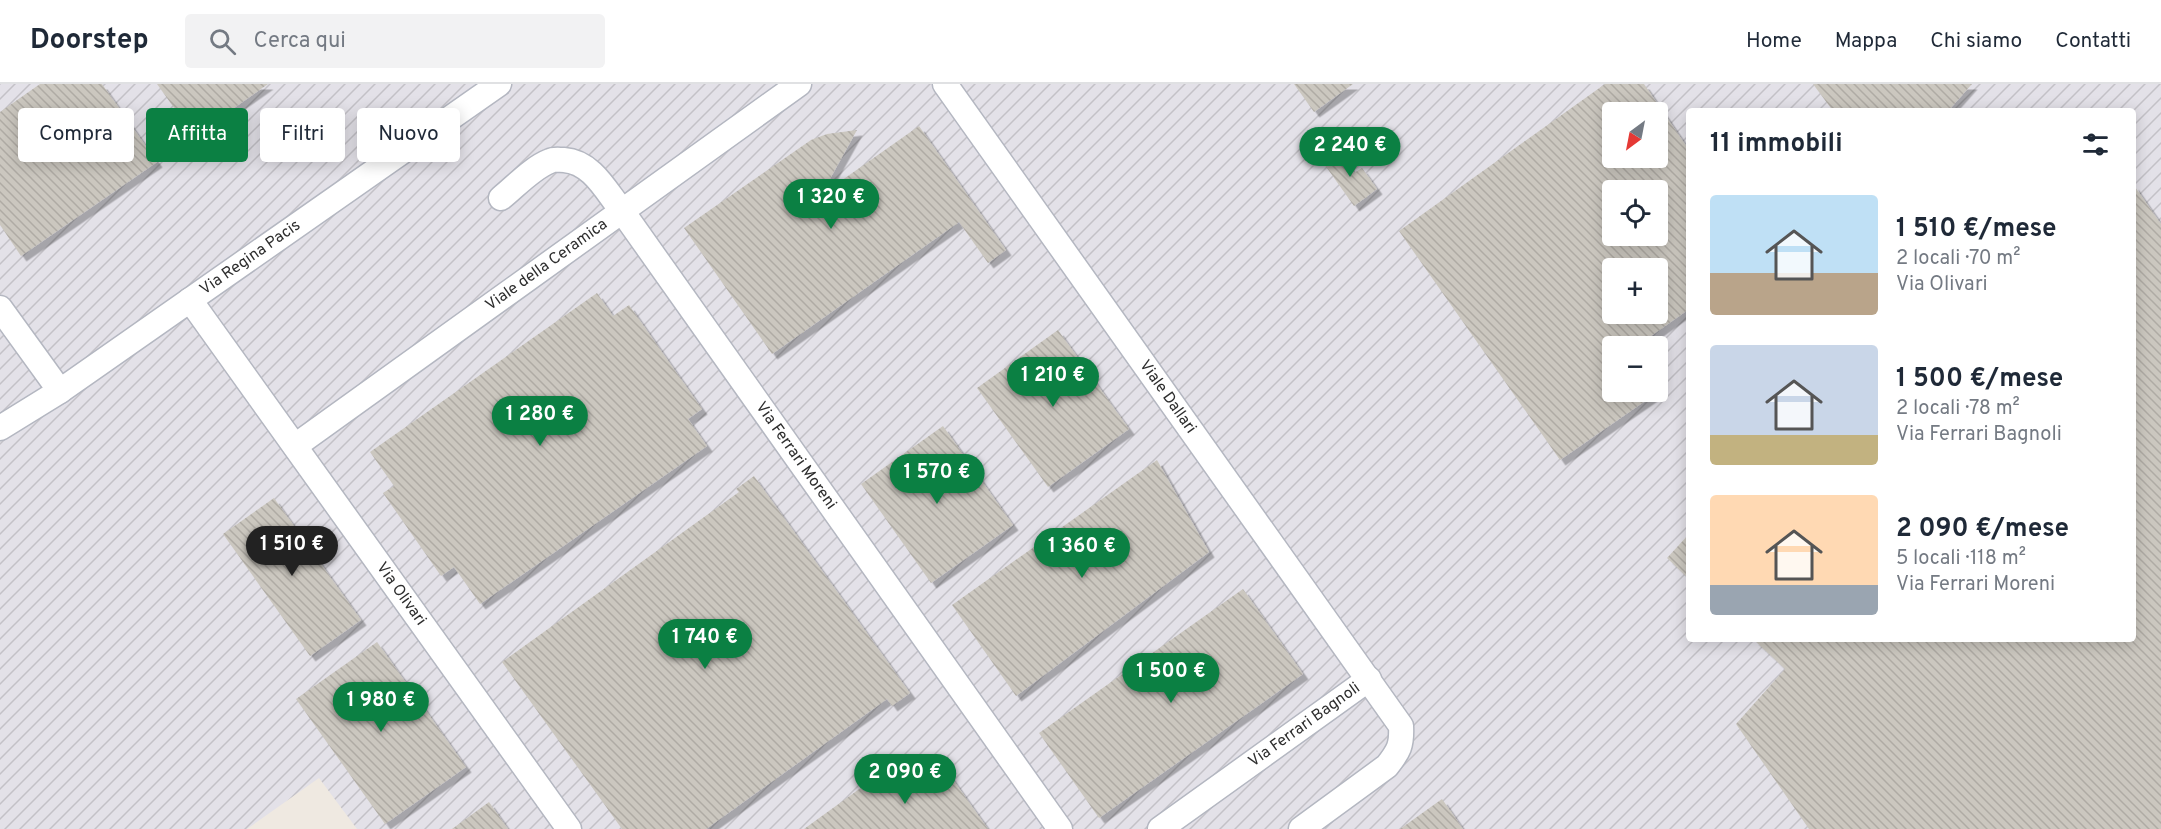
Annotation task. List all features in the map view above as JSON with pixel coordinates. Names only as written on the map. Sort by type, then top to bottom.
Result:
[{"type":"street","name":"Via Regina Pacis","points":[[0,428],[60,391],[499,84]]},
{"type":"street","name":"Viale della Ceramica","points":[[295,446],[799,84]]},
{"type":"street","name":"Viale Dallari","points":[[945,84],[1370,679]]},
{"type":"street","name":"Via Ferrari Moreni","points":[[501,198],[537,168],[552,159],[568,160],[584,166],[622,211],[1060,829]]},
{"type":"street","name":"Via Olivari","points":[[190,300],[569,829]]},
{"type":"street","points":[[0,308],[60,391]]},
{"type":"street","name":"Via Ferrari Bagnoli","points":[[1160,829],[1370,679],[1401,726],[1402,742],[1396,755],[1387,766],[1301,829]]},
{"type":"shaded area","points":[[0,84],[2161,84],[2161,829],[357,829],[319,778],[247,829],[0,829]]},
{"type":"building","points":[[40,84],[102,84],[119,108],[18,108],[18,162],[134,162],[134,129],[146,146],[146,162],[157,162],[21,256],[0,225],[0,112]]},
{"type":"building","points":[[157,84],[268,84],[234,108],[174,108]]},
{"type":"building","points":[[1294,84],[1353,84],[1314,112]]},
{"type":"building","points":[[1605,84],[1644,84],[1656,102],[1602,102],[1602,168],[1668,168],[1668,119],[1686,146],[1686,311],[1668,324],[1668,258],[1602,258],[1602,324],[1668,324],[1651,336],[1602,336],[1602,402],[1644,402],[1560,460],[1399,231]]},
{"type":"building","points":[[1813,84],[1972,84],[1951,108],[1831,108]]},
{"type":"building","points":[[919,126],[1006,250],[988,263],[959,222],[772,354],[684,228],[811,140],[827,134],[857,130],[821,195]]},
{"type":"building","points":[[1339,150],[1354,173],[1362,168],[1377,189],[1354,206],[1322,161]]},
{"type":"building","points":[[2136,188],[2161,224],[2161,829],[1809,829],[1736,724],[1785,669],[1756,642],[2136,642]]},
{"type":"building","points":[[597,293],[613,316],[629,305],[702,409],[688,419],[707,446],[480,604],[454,567],[441,576],[383,493],[394,486],[370,452]]},
{"type":"building","points":[[1058,330],[1129,429],[1048,487],[977,388]]},
{"type":"building","points":[[943,426],[1013,525],[931,583],[861,484]]},
{"type":"building","points":[[1157,460],[1209,552],[1016,696],[952,605]]},
{"type":"building","points":[[754,476],[910,693],[892,706],[887,699],[706,829],[622,829],[502,662],[739,492],[736,489]]},
{"type":"building","points":[[274,498],[361,620],[310,656],[223,534]]},
{"type":"building","points":[[1686,537],[1686,576],[1667,558]]},
{"type":"building","points":[[1243,589],[1303,674],[1099,818],[1039,733]]},
{"type":"building","points":[[377,642],[466,767],[385,824],[296,699]]},
{"type":"building","points":[[939,760],[988,829],[804,829],[891,766],[905,785]]},
{"type":"building","points":[[1442,799],[1463,829],[1400,829]]},
{"type":"building","points":[[489,802],[508,829],[452,829]]}]
